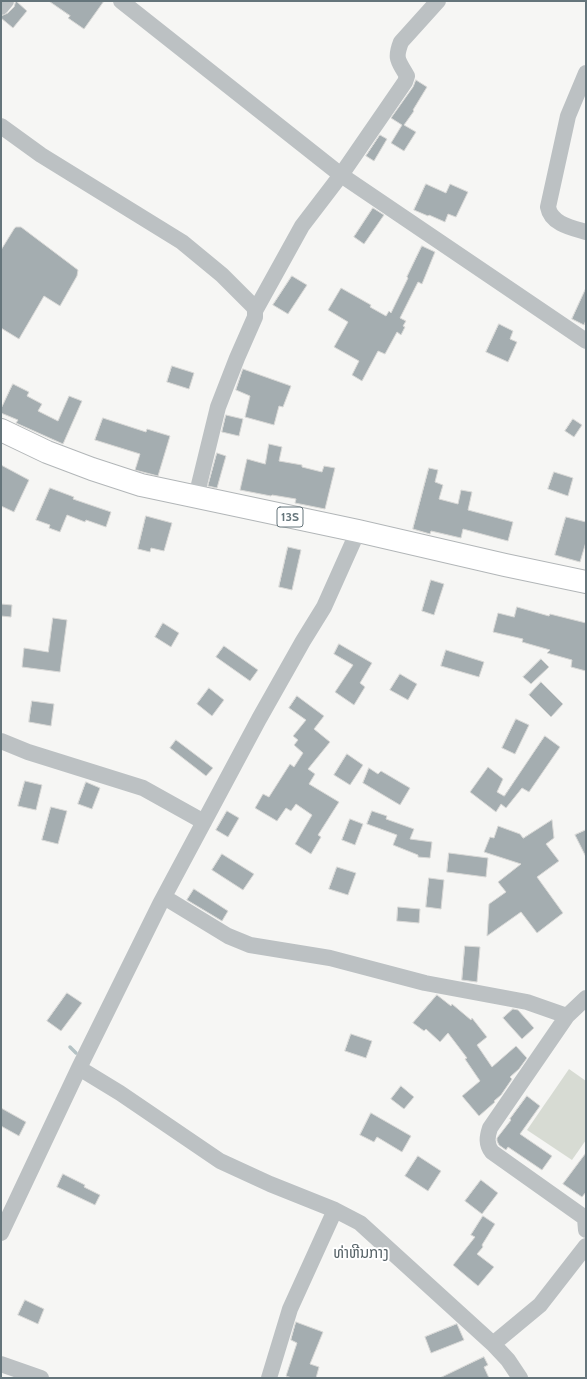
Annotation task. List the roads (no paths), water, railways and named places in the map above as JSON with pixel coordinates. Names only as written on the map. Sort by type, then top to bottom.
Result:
[{"type":"highway","name":"13S","points":[[1,430],[47,452],[141,485],[196,497],[355,538],[502,579],[586,595]]},
{"type":"highway","name":"13S","points":[[1,445],[40,464],[99,484],[193,509],[505,565],[586,582]]},
{"type":"street","points":[[1,6],[6,1]]},
{"type":"street","points":[[121,1],[341,175],[586,341]]},
{"type":"street","points":[[255,311],[302,226],[341,175],[405,82],[407,76],[397,57],[398,49],[401,42],[438,1]]},
{"type":"street","points":[[586,73],[568,116],[548,207],[553,218],[562,224],[586,232]]},
{"type":"street","points":[[1,126],[41,155],[182,242],[222,275],[254,306],[255,317],[218,407],[196,497]]},
{"type":"street","points":[[1,1234],[79,1068],[164,897],[302,641],[324,607],[355,538]]},
{"type":"street","points":[[1,741],[28,752],[143,788],[204,822]]},
{"type":"street","points":[[164,897],[228,936],[250,945],[330,958],[425,983],[527,1002],[567,1016]]},
{"type":"street","points":[[586,998],[567,1016],[490,1128],[487,1141],[488,1147],[492,1152],[586,1222]]},
{"type":"street","points":[[79,1068],[120,1093],[220,1161],[270,1184],[334,1210],[360,1223],[493,1344],[508,1360],[520,1378]]},
{"type":"street","points":[[269,1378],[290,1309],[334,1210]]},
{"type":"street","points":[[493,1344],[540,1305],[586,1246]]},
{"type":"street","points":[[1,1364],[41,1378]]},
{"type":"waterway","points":[[70,1047],[76,1053]]},
{"type":"district","name":"ທ່າຫີນກາງ","points":[[361,1254]]}]
